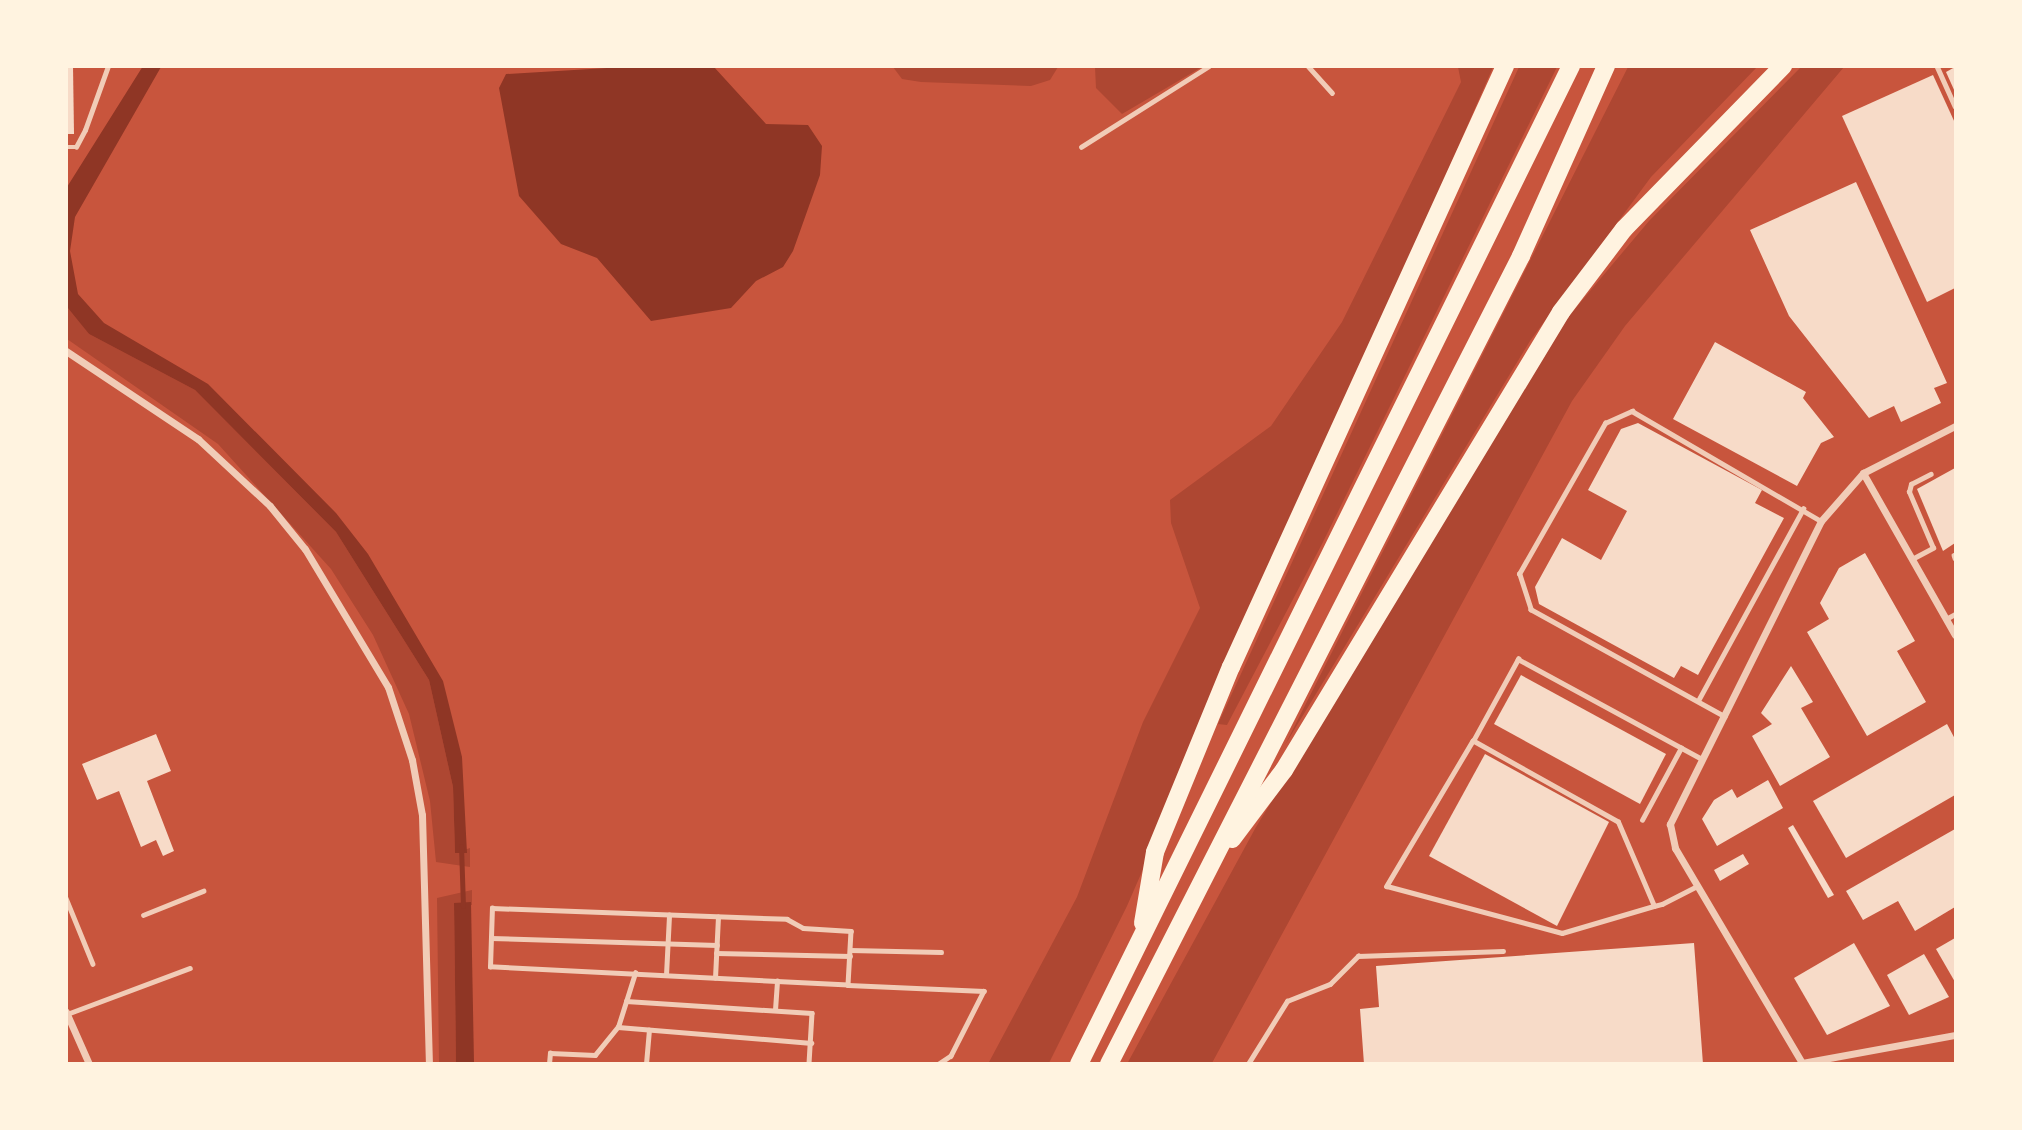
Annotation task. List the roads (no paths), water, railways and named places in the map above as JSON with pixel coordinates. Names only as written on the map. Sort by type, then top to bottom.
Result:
[{"type":"highway","points":[[1139,943],[1155,852],[1231,667],[1505,66]]},
{"type":"highway","points":[[1079,1063],[1571,66]]},
{"type":"highway","points":[[1109,1063],[1521,256],[1606,66]]},
{"type":"highway","points":[[1203,878],[1284,770],[1561,312],[1623,229],[1783,66]]},
{"type":"street","points":[[66,351],[189,433],[270,506],[304,549],[388,687],[412,760],[422,815],[429,1063]]},
{"type":"street","points":[[1955,426],[1863,473],[1821,521],[1670,824],[1675,848],[1802,1063],[1955,1035]]},
{"type":"street","points":[[1863,473],[1955,635]]},
{"type":"street","points":[[67,1013],[89,1063]]},
{"type":"lane","points":[[66,147],[76,147],[85,130],[108,66]]},
{"type":"lane","points":[[1081,147],[1209,66]]},
{"type":"lane","points":[[1308,66],[1332,93]]},
{"type":"lane","points":[[1937,66],[1955,106]]},
{"type":"lane","points":[[1725,717],[1699,699],[1531,610],[1519,575],[1605,423],[1632,411],[1821,521]]},
{"type":"lane","points":[[1912,559],[1933,548],[1909,492],[1911,484],[1931,474]]},
{"type":"lane","points":[[1699,699],[1803,509]]},
{"type":"lane","points":[[1946,619],[1955,614]]},
{"type":"lane","points":[[1698,886],[1654,906],[1562,933],[1387,886],[1518,659],[1702,759]]},
{"type":"lane","points":[[1473,741],[1618,822],[1654,906]]},
{"type":"lane","points":[[1642,820],[1681,748]]},
{"type":"lane","points":[[143,915],[203,891]]},
{"type":"lane","points":[[66,898],[93,964]]},
{"type":"lane","points":[[848,985],[851,931],[718,917],[492,908],[490,967],[635,973],[848,985],[984,991],[951,1056],[939,1063]]},
{"type":"lane","points":[[666,975],[669,915]]},
{"type":"lane","points":[[715,978],[718,917]]},
{"type":"lane","points":[[491,938],[717,945]]},
{"type":"lane","points":[[1248,1063],[1287,1000],[1330,984],[1358,956],[1503,951]]},
{"type":"lane","points":[[716,953],[941,952]]},
{"type":"lane","points":[[67,1013],[190,968]]},
{"type":"lane","points":[[549,1063],[550,1053],[595,1055],[618,1027],[635,973]]},
{"type":"lane","points":[[775,1010],[777,981]]},
{"type":"lane","points":[[626,1001],[812,1013],[809,1063]]},
{"type":"lane","points":[[618,1027],[811,1043]]},
{"type":"lane","points":[[646,1063],[649,1030]]},
{"type":"waterway","points":[[461,846],[463,906]]}]
